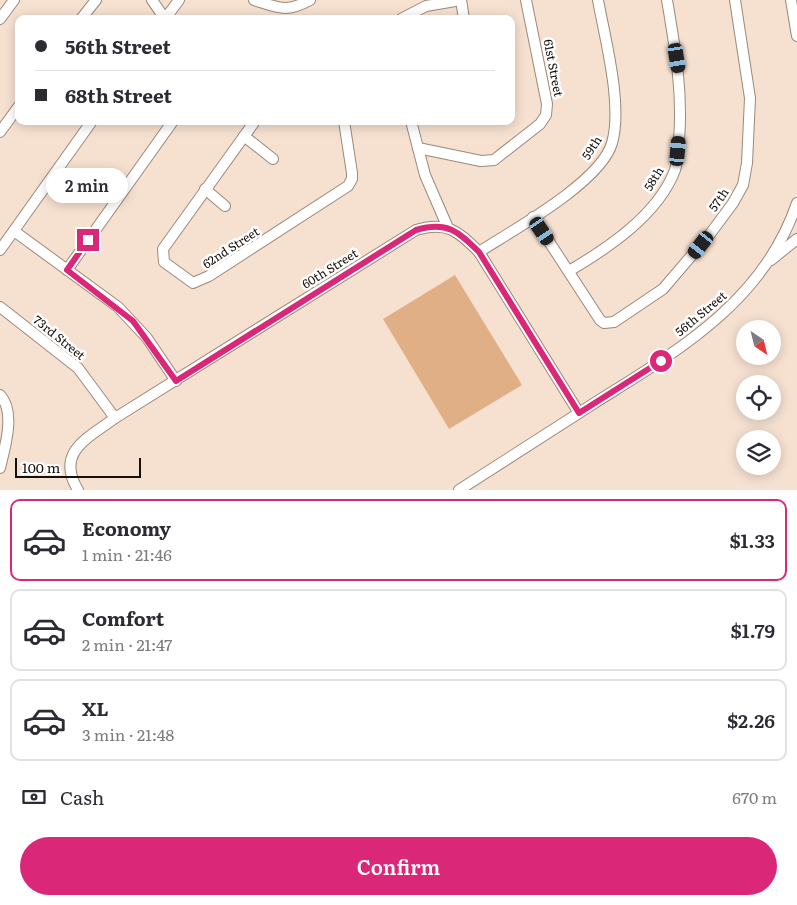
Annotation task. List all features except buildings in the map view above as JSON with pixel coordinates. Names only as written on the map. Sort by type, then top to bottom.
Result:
[{"type":"street","points":[[0,20],[14,0]]},
{"type":"street","points":[[84,15],[96,0]]},
{"type":"street","points":[[152,0],[162,15]]},
{"type":"street","points":[[168,15],[179,0]]},
{"type":"street","points":[[254,0],[281,14],[310,0]]},
{"type":"street","points":[[409,15],[426,6],[461,0],[463,15]]},
{"type":"street","name":"61st Street","points":[[418,148],[481,161],[494,160],[544,120],[547,104],[526,0]]},
{"type":"street","name":"59th","points":[[479,252],[580,184],[607,152],[612,142],[614,94],[598,0]]},
{"type":"street","name":"58th","points":[[569,271],[626,233],[661,194],[675,170],[680,120],[680,84],[667,0]]},
{"type":"street","name":"57th","points":[[533,217],[600,320],[604,323],[614,322],[663,288],[693,256],[733,203],[745,176],[750,98],[735,0]]},
{"type":"street","points":[[791,0],[797,36]]},
{"type":"street","points":[[0,132],[15,111]]},
{"type":"street","points":[[0,250],[89,125]]},
{"type":"street","points":[[67,270],[170,125]]},
{"type":"street","name":"62nd Street","points":[[252,125],[163,249],[164,262],[194,283],[209,276],[348,186],[352,179],[352,173],[345,125]]},
{"type":"street","points":[[413,125],[430,189],[448,228],[462,235],[479,252],[579,413]]},
{"type":"street","points":[[244,136],[272,159]]},
{"type":"street","points":[[205,189],[225,206]]},
{"type":"street","name":"56th Street","points":[[459,490],[677,350],[715,322],[736,302],[766,262],[782,238],[797,205]]},
{"type":"street","name":"60th Street","points":[[78,490],[70,471],[72,455],[82,442],[115,418],[416,230],[432,226],[448,228]]},
{"type":"street","points":[[14,231],[133,321],[176,381]]},
{"type":"street","points":[[766,262],[777,257],[797,239]]},
{"type":"street","name":"73rd Street","points":[[0,307],[78,368],[115,418]]},
{"type":"street","points":[[0,395],[6,404],[8,415],[0,468]]},
{"type":"shaded area","points":[[455,275],[522,385],[449,429],[383,319]]},
{"type":"route","points":[[88,240],[67,270],[118,307],[133,321],[176,381],[416,230],[432,226],[448,228],[462,235],[479,252],[579,413],[661,361]]}]
